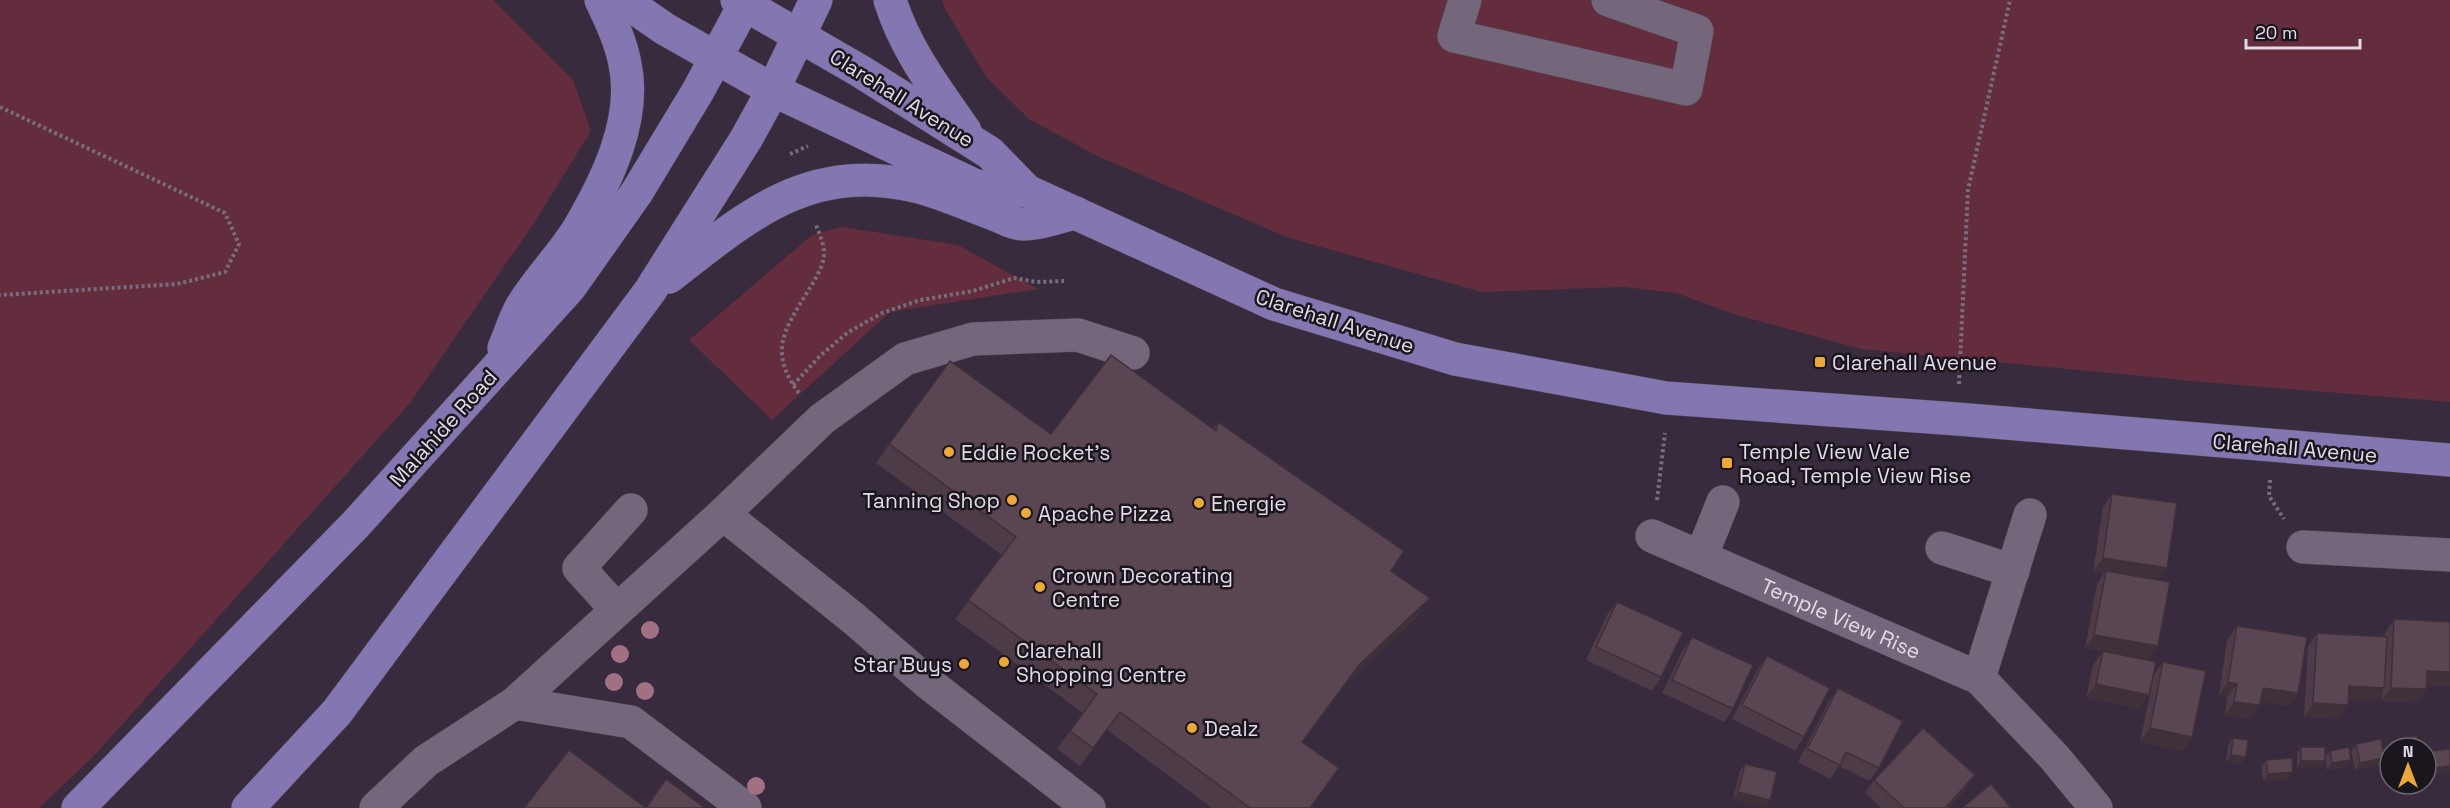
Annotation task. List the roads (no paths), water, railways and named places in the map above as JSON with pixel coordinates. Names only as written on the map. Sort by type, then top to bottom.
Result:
[{"type":"main road","points":[[495,369],[521,307],[578,229],[604,180],[621,134],[628,90],[626,65],[601,0]]},
{"type":"main road","name":"Clarehall Avenue","points":[[623,0],[665,29],[773,90],[976,186],[1027,191],[1274,304],[1455,359],[1666,398],[1957,419],[2450,460]]},
{"type":"main road","points":[[248,808],[337,712],[650,291],[746,139],[773,90],[816,0]]},
{"type":"main road","points":[[890,0],[900,31],[932,84],[973,142]]},
{"type":"main road","name":"Malahide Road","points":[[78,808],[356,524],[570,287],[630,202],[698,91],[743,1]]},
{"type":"main road","name":"Clarehall Avenue","points":[[743,1],[990,153],[1027,191]]},
{"type":"main road","points":[[650,291],[753,215],[781,198],[816,185],[847,180],[865,180],[919,187],[1021,224],[1076,213]]},
{"type":"street","points":[[1465,0],[1454,36],[1686,89],[1697,31],[1608,0]]},
{"type":"street","points":[[376,808],[426,761],[515,703],[723,514],[822,419],[905,359],[973,339],[1078,335],[1133,353]]},
{"type":"street","points":[[1701,558],[1723,502]]},
{"type":"street","points":[[617,610],[579,568],[631,510]]},
{"type":"street","points":[[723,514],[853,618],[927,682],[1089,808]]},
{"type":"street","points":[[1979,678],[2030,515]]},
{"type":"street","name":"Temple View Rise","points":[[1652,536],[1979,678],[2055,758],[2096,808]]},
{"type":"street","points":[[2303,547],[2450,555]]},
{"type":"street","points":[[1942,548],[2013,571]]},
{"type":"street","points":[[515,703],[631,722],[744,808]]},
{"type":"place","name":"Clarehall Avenue","points":[[1820,362]]},
{"type":"place","name":"Eddie Rocket's","points":[[949,452]]},
{"type":"place","name":"Temple View Vale Road, Temple View Rise","points":[[1727,463]]},
{"type":"place","name":"Tanning Shop","points":[[1012,500]]},
{"type":"place","name":"Energie","points":[[1199,503]]},
{"type":"place","name":"Apache Pizza","points":[[1026,513]]},
{"type":"place","name":"Crown Decorating Centre","points":[[1040,587]]},
{"type":"place","name":"Clarehall Shopping Centre","points":[[1004,662]]},
{"type":"place","name":"Star Buys","points":[[964,664]]},
{"type":"place","name":"Dealz","points":[[1192,728]]}]
